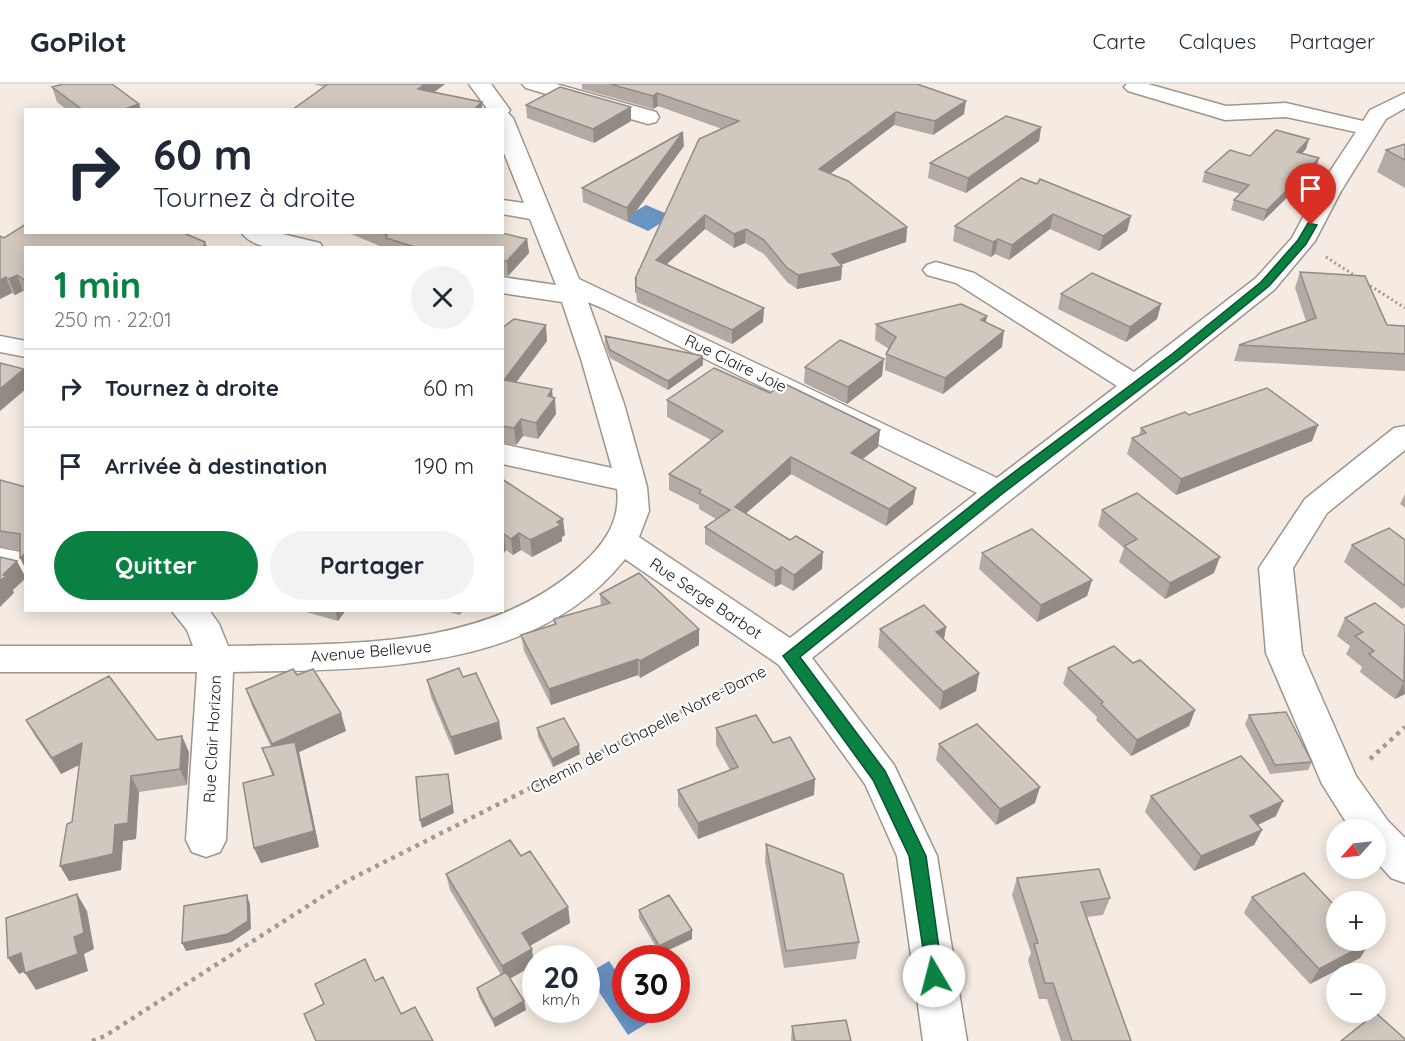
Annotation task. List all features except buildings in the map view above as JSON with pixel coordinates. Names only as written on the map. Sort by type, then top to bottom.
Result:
[{"type":"street","points":[[480,84],[498,108]]},
{"type":"street","points":[[533,84],[648,117]]},
{"type":"street","points":[[1135,87],[1225,113],[1286,110],[1370,129]]},
{"type":"street","points":[[791,656],[998,491],[1135,384],[1176,356],[1265,284],[1303,242],[1329,191],[1378,115],[1405,99]]},
{"type":"street","name":"Avenue Bellevue","points":[[0,659],[216,660],[411,650],[474,637],[529,616],[574,592],[603,563],[621,540],[633,512],[630,482],[610,403],[571,290],[504,123]]},
{"type":"street","points":[[504,207],[539,213]]},
{"type":"street","points":[[257,234],[270,240],[301,246]]},
{"type":"street","points":[[936,270],[965,278],[1135,384]]},
{"type":"street","name":"Rue Claire Joie","points":[[504,285],[571,290],[611,302],[998,491]]},
{"type":"street","points":[[0,344],[24,349]]},
{"type":"street","points":[[1366,819],[1341,784],[1284,653],[1275,568],[1316,506],[1405,435]]},
{"type":"street","points":[[504,454],[630,482]]},
{"type":"street","name":"Rue Serge Barbot","points":[[621,540],[791,656],[879,776],[917,856],[945,1041]]},
{"type":"street","points":[[0,559],[24,565]]},
{"type":"street","name":"Rue Clair Horizon","points":[[190,612],[202,624],[216,660],[206,840]]},
{"type":"street","points":[[1386,845],[1405,866]]},
{"type":"path","points":[[1303,242],[1405,308]]},
{"type":"path","name":"Chemin de la Chapelle Notre-Dame","points":[[92,1041],[115,1029],[345,882],[791,656]]},
{"type":"path","points":[[1341,784],[1405,728]]},
{"type":"water","points":[[646,205],[672,216],[648,231],[622,219]]},
{"type":"water","points":[[609,961],[612,965],[612,1011],[600,993],[600,966]]},
{"type":"water","points":[[620,1023],[648,1023],[628,1035]]},
{"type":"route","points":[[934,976],[917,856],[879,776],[791,656],[998,491],[1135,384],[1176,356],[1265,284],[1303,242],[1311,225]]}]
